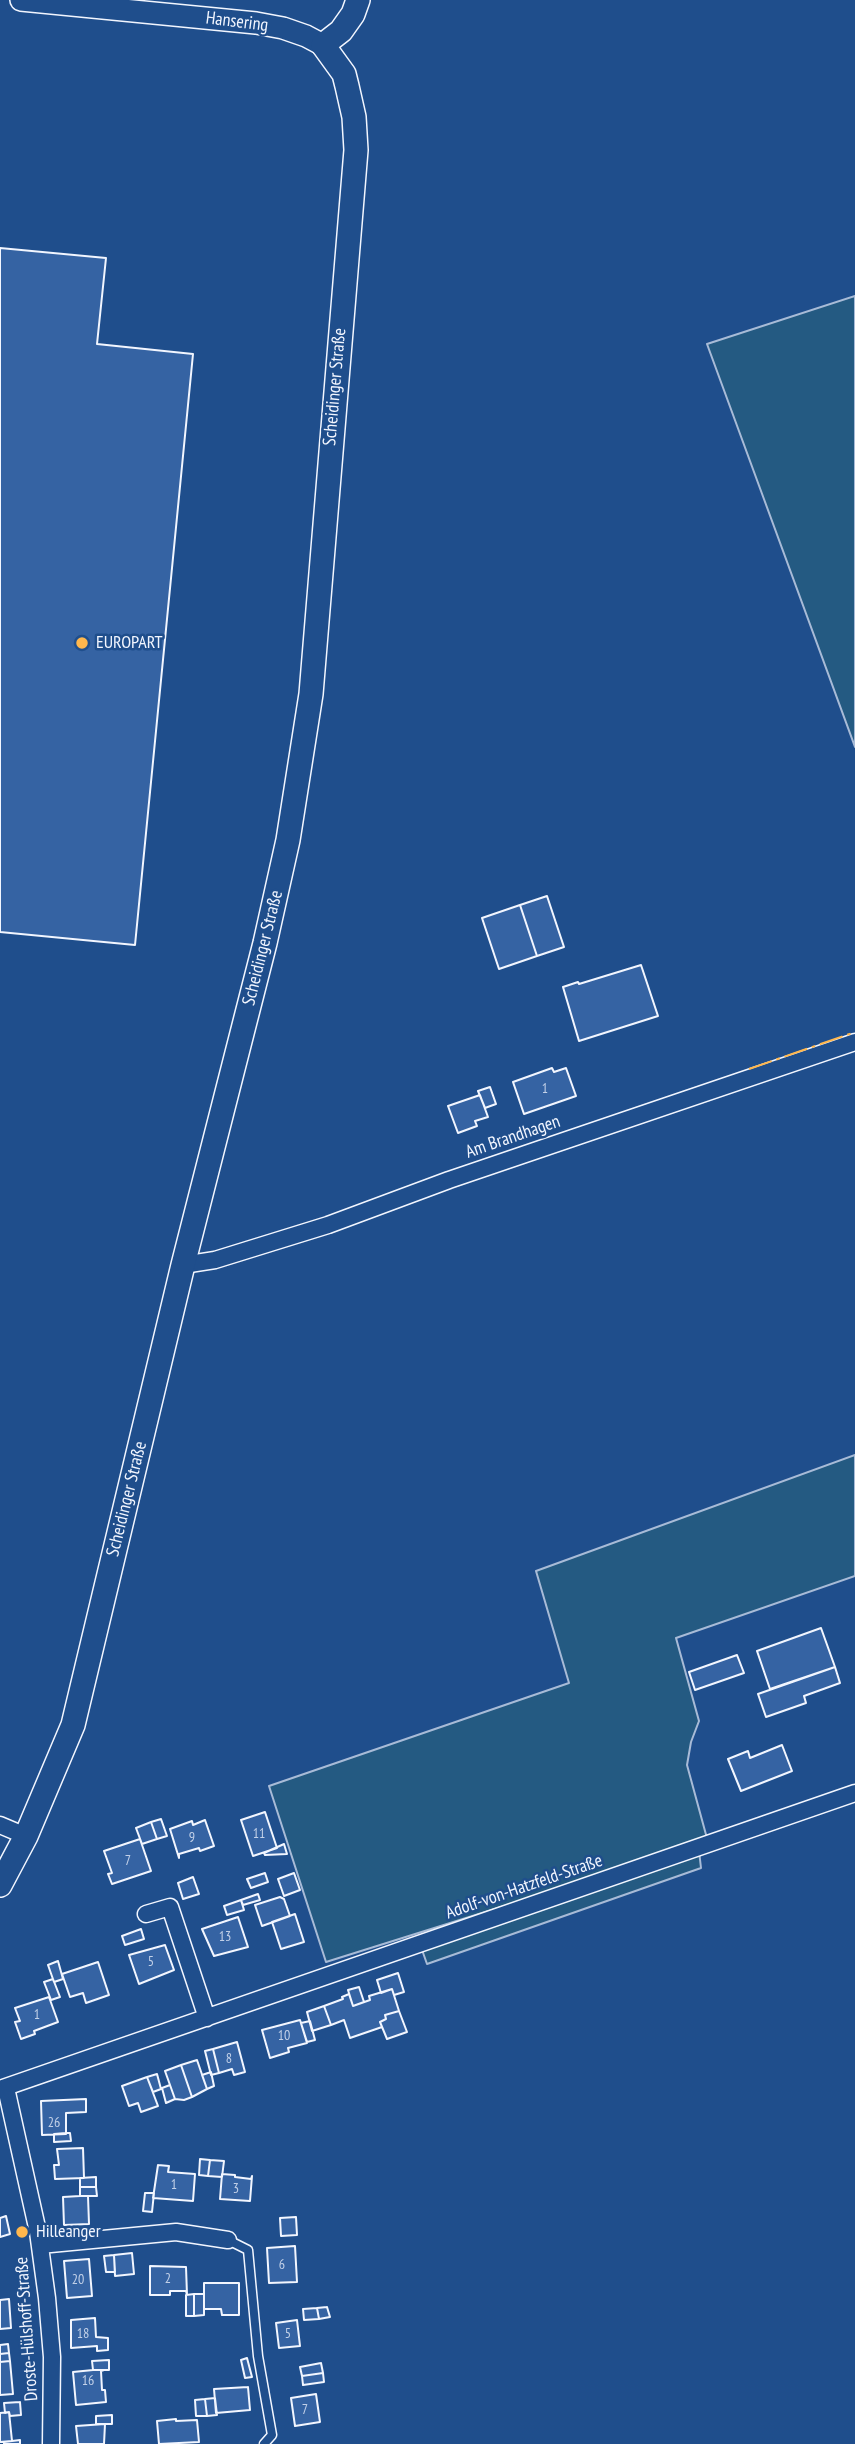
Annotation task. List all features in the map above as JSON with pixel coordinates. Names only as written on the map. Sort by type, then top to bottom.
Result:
[{"type":"main road","points":[[323,45],[341,31],[353,14],[358,0]]},
{"type":"main road","name":"Scheidinger Straße","points":[[0,1885],[26,1836],[73,1725],[288,840],[311,694],[356,150],[354,117],[348,86],[344,74],[323,45]]},
{"type":"street","name":"Hansering","points":[[22,0],[256,23],[283,28],[323,45]]},
{"type":"street","name":"Am Brandhagen","points":[[183,1265],[215,1260],[328,1226],[462,1175],[855,1042]]},
{"type":"street","name":"Adolf-von-Hatzfeld-Straße","points":[[3,2089],[855,1793]]},
{"type":"street","points":[[0,1825],[26,1836]]},
{"type":"street","points":[[146,1913],[170,1907],[207,2018]]},
{"type":"street","name":"Droste-Hülshoff-Straße","points":[[3,2089],[40,2245],[52,2357],[51,2444]]},
{"type":"street","points":[[40,2245],[176,2232],[228,2240]]},
{"type":"lane","points":[[228,2240],[248,2250],[258,2356],[272,2435],[264,2444]]},
{"type":"shaded area","points":[[855,296],[855,747],[707,344]]},
{"type":"shaded area","points":[[855,1455],[855,1576],[676,1638],[699,1721],[691,1742],[687,1765],[708,1842],[326,1962],[269,1786],[569,1683],[536,1571]]},
{"type":"shaded area","points":[[699,1851],[701,1868],[427,1964],[421,1947]]},
{"type":"building","name":"EUROPART","points":[[0,248],[106,258],[97,344],[193,354],[135,945],[0,932]]},
{"type":"building","points":[[547,896],[564,947],[537,956],[520,905]]},
{"type":"building","points":[[520,905],[537,956],[499,969],[482,918]]},
{"type":"building","points":[[641,965],[658,1016],[579,1041],[563,987]]},
{"type":"building","points":[[552,1068],[554,1072],[566,1068],[576,1096],[524,1114],[513,1082]]},
{"type":"building","points":[[490,1087],[496,1104],[485,1108],[478,1091]]},
{"type":"building","points":[[480,1095],[488,1117],[475,1121],[477,1126],[458,1133],[448,1106]]},
{"type":"building","points":[[821,1628],[835,1667],[770,1689],[757,1651]]},
{"type":"building","points":[[737,1655],[744,1673],[695,1690],[689,1672]]},
{"type":"building","points":[[835,1667],[840,1683],[804,1696],[806,1703],[766,1717],[758,1694]]},
{"type":"building","points":[[782,1745],[792,1771],[741,1791],[728,1759],[748,1751],[750,1758]]},
{"type":"building","points":[[265,1812],[277,1848],[253,1856],[241,1820]]},
{"type":"building","points":[[161,1819],[167,1836],[157,1839],[151,1822]]},
{"type":"building","points":[[205,1820],[214,1846],[179,1854],[179,1858],[170,1829],[192,1821],[193,1825]]},
{"type":"building","points":[[151,1822],[157,1839],[142,1844],[136,1828]]},
{"type":"building","points":[[140,1839],[151,1871],[112,1884],[108,1874],[112,1873],[104,1851]]},
{"type":"building","points":[[284,1844],[287,1854],[265,1855],[264,1853]]},
{"type":"building","points":[[265,1873],[268,1882],[251,1888],[247,1879]]},
{"type":"building","points":[[294,1873],[300,1890],[284,1896],[278,1879]]},
{"type":"building","points":[[193,1877],[199,1894],[183,1899],[178,1883]]},
{"type":"building","points":[[258,1894],[260,1900],[243,1905],[241,1900]]},
{"type":"building","points":[[280,1897],[284,1899],[290,1916],[262,1926],[255,1905]]},
{"type":"building","points":[[241,1900],[244,1910],[227,1915],[224,1906]]},
{"type":"building","points":[[295,1914],[304,1942],[281,1949],[272,1922]]},
{"type":"building","points":[[238,1917],[248,1947],[214,1956],[202,1929]]},
{"type":"building","points":[[141,1929],[144,1939],[125,1945],[122,1936]]},
{"type":"building","points":[[165,1945],[174,1970],[139,1984],[129,1955]]},
{"type":"building","points":[[58,1961],[63,1979],[54,1982],[48,1965]]},
{"type":"building","points":[[98,1962],[109,1995],[86,2003],[83,1993],[70,1997],[62,1974]]},
{"type":"building","points":[[398,1973],[404,1992],[394,1995],[392,1989],[381,1993],[377,1980]]},
{"type":"building","points":[[53,1979],[60,1997],[51,2000],[44,1982]]},
{"type":"building","points":[[359,1987],[364,2002],[353,2006],[348,1990]]},
{"type":"building","points":[[392,1989],[399,2011],[385,2015],[386,2019],[380,2022],[382,2027],[350,2038],[344,2020],[331,2025],[324,2006],[349,1994],[353,2006],[370,2000],[369,1996]]},
{"type":"building","points":[[49,1997],[58,2022],[21,2039],[15,2022],[20,2021],[15,2008]]},
{"type":"building","points":[[324,2006],[331,2025],[312,2031],[307,2012]]},
{"type":"building","points":[[399,2011],[407,2032],[387,2039],[380,2022],[386,2019],[385,2015]]},
{"type":"building","points":[[300,2020],[307,2043],[288,2048],[289,2052],[270,2058],[262,2030]]},
{"type":"building","points":[[310,2021],[315,2040],[307,2042],[301,2023]]},
{"type":"building","points":[[237,2042],[245,2072],[234,2075],[232,2069],[219,2073],[213,2049]]},
{"type":"building","points":[[213,2049],[219,2073],[211,2075],[205,2051]]},
{"type":"building","points":[[197,2060],[207,2089],[192,2097],[181,2065]]},
{"type":"building","points":[[181,2065],[192,2097],[184,2100],[175,2099],[165,2071]]},
{"type":"building","points":[[211,2072],[214,2086],[207,2089],[202,2075]]},
{"type":"building","points":[[157,2074],[161,2089],[153,2092],[147,2077]]},
{"type":"building","points":[[147,2077],[158,2106],[141,2112],[138,2103],[129,2106],[122,2086]]},
{"type":"building","points":[[170,2085],[175,2099],[166,2103],[162,2088]]},
{"type":"building","points":[[86,2099],[86,2112],[66,2113],[66,2134],[42,2135],[41,2101]]},
{"type":"building","points":[[70,2133],[71,2141],[54,2142],[54,2134]]},
{"type":"building","points":[[83,2148],[84,2178],[55,2179],[54,2165],[59,2165],[57,2149]]},
{"type":"building","points":[[200,2159],[210,2160],[208,2176],[199,2175]]},
{"type":"building","points":[[210,2160],[224,2161],[222,2177],[208,2176]]},
{"type":"building","points":[[158,2165],[169,2166],[168,2172],[195,2174],[193,2201],[153,2198]]},
{"type":"building","points":[[222,2174],[251,2179],[252,2176],[250,2201],[220,2199]]},
{"type":"building","points":[[96,2177],[96,2187],[80,2187],[80,2178]]},
{"type":"building","points":[[80,2187],[96,2187],[97,2196],[80,2196]]},
{"type":"building","points":[[145,2193],[154,2193],[152,2212],[143,2211]]},
{"type":"building","points":[[88,2196],[89,2224],[64,2225],[63,2197]]},
{"type":"building","points":[[6,2216],[10,2234],[0,2237],[0,2218]]},
{"type":"building","points":[[296,2217],[297,2235],[281,2236],[280,2218]]},
{"type":"building","points":[[295,2246],[297,2282],[269,2283],[267,2248]]},
{"type":"building","points":[[132,2253],[134,2274],[115,2276],[114,2255]]},
{"type":"building","points":[[114,2255],[115,2272],[106,2272],[104,2256]]},
{"type":"building","points":[[89,2259],[92,2296],[67,2298],[64,2261]]},
{"type":"building","points":[[150,2266],[186,2267],[187,2295],[186,2291],[170,2291],[170,2295],[150,2295]]},
{"type":"building","points":[[204,2283],[239,2283],[239,2315],[222,2315],[221,2309],[204,2309]]},
{"type":"building","points":[[194,2294],[204,2294],[204,2315],[194,2316]]},
{"type":"building","points":[[194,2294],[194,2316],[186,2316],[186,2295]]},
{"type":"building","points":[[9,2299],[11,2328],[0,2329],[0,2300]]},
{"type":"building","points":[[327,2307],[330,2317],[319,2319],[317,2308]]},
{"type":"building","points":[[317,2308],[319,2319],[304,2320],[303,2309]]},
{"type":"building","points":[[95,2318],[96,2337],[108,2338],[108,2350],[97,2351],[97,2346],[71,2348],[71,2320]]},
{"type":"building","points":[[297,2320],[300,2346],[279,2348],[276,2323]]},
{"type":"building","points":[[8,2344],[9,2353],[0,2354],[0,2345]]},
{"type":"building","points":[[9,2353],[10,2361],[0,2362],[0,2354]]},
{"type":"building","points":[[247,2358],[252,2377],[245,2378],[241,2360]]},
{"type":"building","points":[[109,2360],[109,2370],[93,2370],[92,2361]]},
{"type":"building","points":[[10,2361],[13,2394],[0,2395],[0,2362]]},
{"type":"building","points":[[321,2363],[323,2373],[302,2376],[300,2367]]},
{"type":"building","points":[[104,2370],[101,2371],[102,2390],[105,2390],[106,2402],[76,2405],[73,2372]]},
{"type":"building","points":[[323,2373],[324,2382],[303,2385],[302,2376]]},
{"type":"building","points":[[248,2387],[250,2410],[216,2413],[214,2389]]},
{"type":"building","points":[[316,2394],[320,2422],[295,2426],[291,2398]]},
{"type":"building","points":[[215,2398],[217,2415],[207,2416],[205,2399]]},
{"type":"building","points":[[205,2399],[207,2416],[196,2416],[195,2400]]},
{"type":"building","points":[[20,2402],[21,2415],[10,2416],[9,2412],[5,2413],[4,2403]]},
{"type":"building","points":[[9,2412],[12,2441],[0,2442],[0,2413]]},
{"type":"building","points":[[112,2415],[112,2424],[96,2424],[96,2416]]},
{"type":"building","points":[[197,2420],[199,2442],[159,2444],[157,2421]]},
{"type":"building","points":[[105,2424],[104,2444],[78,2444],[76,2426]]},
{"type":"building","points":[[20,2440],[20,2444],[4,2444],[4,2442]]},
{"type":"power","points":[[749,1069],[855,1032]]},
{"type":"place","name":"EUROPART","points":[[82,643]]},
{"type":"place","name":"Hilleanger","points":[[22,2232]]}]
